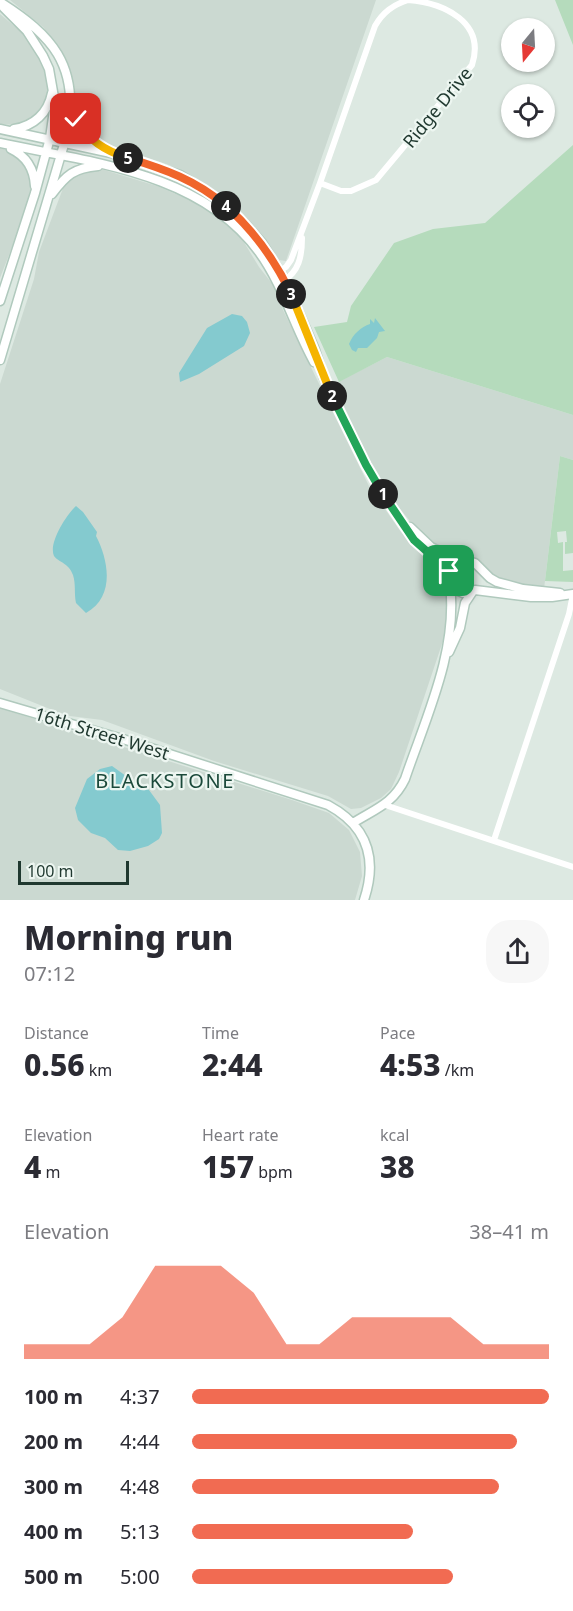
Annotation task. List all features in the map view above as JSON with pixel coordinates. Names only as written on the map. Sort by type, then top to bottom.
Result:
[{"type":"street","name":"Ridge Drive","points":[[276,273],[291,260],[302,235],[320,183],[371,37],[380,16],[408,0],[452,12],[462,19],[474,37],[475,56],[472,65],[384,172],[366,186],[351,191],[341,191],[320,183]]},
{"type":"street","points":[[0,3],[36,42],[49,69],[53,87],[54,119],[35,193],[0,301]]},
{"type":"street","points":[[0,3],[25,18],[43,33],[64,68],[76,119],[98,145],[111,153]]},
{"type":"street","points":[[3,129],[22,127],[38,119],[51,99],[53,87]]},
{"type":"street","points":[[0,360],[65,142],[70,116],[70,100]]},
{"type":"street","points":[[3,129],[111,153],[180,175],[205,190],[247,226],[262,243],[315,350],[324,378],[366,465],[414,540],[440,563],[449,580],[460,592],[474,591],[531,597],[573,594]]},
{"type":"street","points":[[0,143],[104,165],[158,182],[198,200],[215,210],[256,248],[276,273]]},
{"type":"street","points":[[0,143],[20,153],[29,164],[34,178],[35,193]]},
{"type":"street","points":[[48,199],[64,178],[71,173],[81,168],[104,165]]},
{"type":"street","name":"Ridge Drive","points":[[281,283],[291,276],[301,259],[302,235]]},
{"type":"street","points":[[399,517],[431,547],[447,555],[475,563],[497,582],[513,588],[573,594]]},
{"type":"street","points":[[446,658],[453,608],[449,580],[454,564],[467,560]]},
{"type":"street","points":[[364,900],[370,877],[370,858],[365,841],[353,823],[385,805],[395,796],[405,779],[446,658],[460,627],[465,603],[482,580],[481,570]]},
{"type":"street","points":[[494,840],[569,614],[573,594]]},
{"type":"street","name":"16th Street West","points":[[0,697],[19,706],[308,798],[335,809],[353,823]]},
{"type":"street","name":"16th Street West","points":[[0,703],[19,706]]},
{"type":"street","points":[[385,805],[573,867]]},
{"type":"shaded area","points":[[10,0],[376,0],[286,261],[279,260],[243,215],[207,185],[169,165],[110,145],[94,136],[84,124],[76,107],[71,75],[58,46],[43,27]]},
{"type":"shaded area","points":[[0,14],[26,36],[42,63],[48,86],[47,98],[40,111],[16,125],[0,124]]},
{"type":"shaded area","points":[[0,148],[10,151],[20,159],[28,170],[31,187],[23,219],[0,278]]},
{"type":"shaded area","points":[[101,169],[157,186],[197,203],[223,220],[242,239],[274,286],[283,310],[369,486],[401,532],[435,563],[445,581],[448,597],[447,629],[399,772],[391,789],[381,798],[361,808],[351,809],[328,796],[214,761],[102,720],[70,716],[0,689],[0,384],[34,279],[39,252],[65,183],[76,174]]},
{"type":"shaded area","points":[[387,357],[573,415],[573,460],[560,456],[544,589],[498,580],[473,558],[454,554],[435,546],[419,532],[396,504],[372,466],[334,384]]},
{"type":"shaded area","points":[[0,708],[329,813],[349,830],[360,852],[362,876],[355,900],[0,900]]},
{"type":"green space","points":[[555,0],[573,0],[573,45]]},
{"type":"green space","points":[[573,145],[573,415],[387,357],[339,382],[314,327],[347,322],[351,306],[394,243],[433,229],[485,223]]},
{"type":"green space","points":[[560,456],[573,460],[573,553],[565,554],[566,531],[557,532],[558,543],[563,542],[563,571],[573,570],[573,582],[545,581]]},
{"type":"water","points":[[232,314],[242,316],[247,322],[250,333],[244,346],[199,374],[180,382],[179,373],[207,328]]},
{"type":"water","points":[[375,318],[385,331],[379,332],[377,338],[367,348],[358,348],[356,352],[352,350],[349,344],[353,337],[360,329],[370,324],[370,319],[374,323]]},
{"type":"water","points":[[76,506],[97,532],[96,536],[106,567],[107,578],[102,598],[86,613],[76,603],[71,571],[54,556],[53,550],[59,529]]},
{"type":"water","points":[[112,766],[149,790],[160,805],[162,833],[159,839],[148,846],[130,851],[118,850],[105,838],[91,833],[78,820],[75,808],[87,779],[100,769]]},
{"type":"district","name":"BLACKSTONE","points":[[165,780]]},
{"type":"route","points":[[76,119],[89,138],[111,153],[180,175],[217,198],[262,243],[285,280],[297,305],[331,394],[371,474],[414,540],[440,563],[449,576],[449,571]]}]
